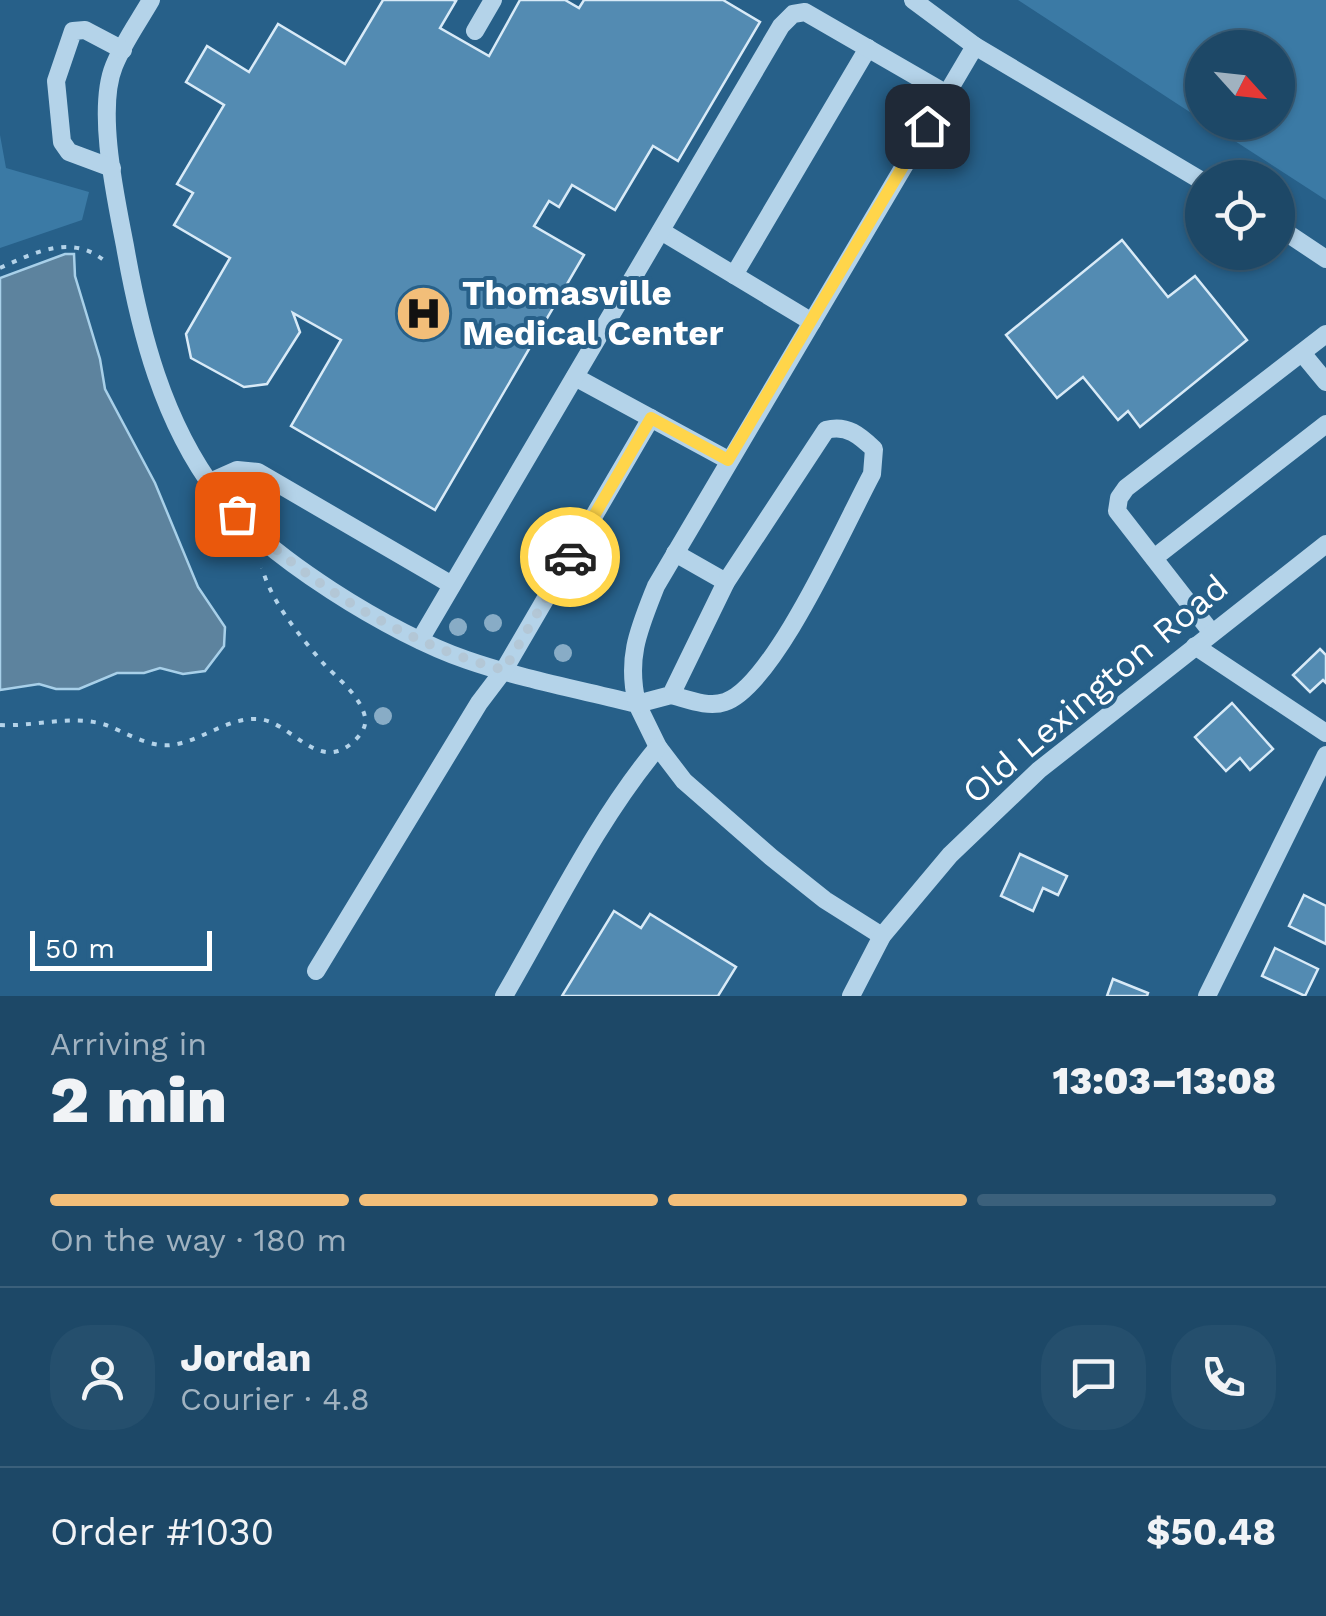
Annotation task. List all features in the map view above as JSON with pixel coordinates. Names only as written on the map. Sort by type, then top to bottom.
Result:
[{"type":"street","points":[[151,0],[113,67],[106,100],[112,168],[147,350],[166,401],[217,494],[272,548],[347,601],[420,640],[467,660],[504,670],[637,704],[671,694],[706,704],[725,702],[748,686],[792,624],[872,474],[874,449],[855,432],[826,430],[726,582],[671,694]]},
{"type":"street","points":[[474,30],[493,0]]},
{"type":"street","points":[[913,0],[975,46],[1185,171]]},
{"type":"street","points":[[420,640],[781,26],[793,14],[805,12],[946,94]]},
{"type":"street","points":[[112,168],[69,152],[62,142],[56,81],[73,31],[86,30],[123,50]]},
{"type":"street","points":[[882,936],[770,857],[684,780],[658,748],[637,704],[630,676],[635,640],[656,586],[975,46]]},
{"type":"street","points":[[734,275],[868,48]]},
{"type":"street","points":[[661,231],[812,322]]},
{"type":"street","points":[[1295,239],[1326,260]]},
{"type":"street","points":[[1212,633],[1117,511],[1119,498],[1126,488],[1326,334]]},
{"type":"street","points":[[1302,353],[1326,382]]},
{"type":"street","points":[[575,376],[728,460]]},
{"type":"street","points":[[316,971],[504,670],[651,418]]},
{"type":"street","points":[[1154,558],[1326,424]]},
{"type":"street","points":[[210,482],[237,470],[258,472],[452,585]]},
{"type":"street","name":"Old Lexington Road","points":[[850,996],[882,936],[950,855],[1038,770],[1326,544]]},
{"type":"street","points":[[675,553],[726,582]]},
{"type":"street","points":[[1195,646],[1326,732]]},
{"type":"street","points":[[504,996],[601,830],[658,748]]},
{"type":"street","points":[[1208,996],[1326,755]]},
{"type":"path","points":[[0,268],[64,245],[92,250],[132,285]]},
{"type":"path","points":[[0,725],[101,724],[167,746],[259,718],[308,748],[327,752],[346,748],[362,734],[366,718],[355,697],[276,602],[262,572],[257,533]]},
{"type":"shaded area","points":[[1018,0],[1326,0],[1326,200],[1295,180],[1295,160],[1264,160],[1233,140],[1295,140],[1295,30],[1185,30],[1185,109]]},
{"type":"shaded area","points":[[0,135],[6,168],[89,192],[82,220],[0,248]]},
{"type":"shaded area","points":[[74,254],[75,276],[105,389],[155,483],[198,587],[225,627],[224,646],[205,671],[183,674],[160,668],[144,673],[117,673],[79,689],[39,684],[0,690],[0,278]]},
{"type":"building","points":[[383,0],[456,1],[440,28],[489,56],[520,0],[565,0],[579,8],[584,0],[723,0],[760,22],[678,161],[653,146],[615,210],[572,185],[559,207],[549,201],[534,226],[584,255],[435,510],[291,426],[341,340],[293,313],[300,332],[267,384],[244,387],[191,358],[186,334],[230,258],[174,225],[193,193],[177,184],[224,105],[186,82],[207,46],[249,72],[278,24],[345,64]]},
{"type":"building","points":[[1122,240],[1168,297],[1195,276],[1247,340],[1140,427],[1128,411],[1118,420],[1083,377],[1057,398],[1006,335]]},
{"type":"building","points":[[1320,649],[1326,655],[1326,683],[1323,680],[1310,692],[1293,675]]},
{"type":"building","points":[[1232,703],[1273,749],[1250,770],[1240,758],[1226,771],[1195,737]]},
{"type":"building","points":[[1020,854],[1067,876],[1058,895],[1043,888],[1033,911],[1001,896]]},
{"type":"building","points":[[1304,895],[1326,906],[1326,944],[1289,926]]},
{"type":"building","points":[[614,911],[641,928],[650,914],[736,967],[718,996],[562,996]]},
{"type":"building","points":[[1275,948],[1318,969],[1305,996],[1262,976]]},
{"type":"building","points":[[1113,979],[1148,993],[1147,996],[1107,996]]},
{"type":"way so far","points":[[237,514],[272,548],[347,601],[420,640],[467,660],[504,670],[570,557]]},
{"type":"place","name":"Thomasville Medical Center","points":[[423,313]]},
{"type":"route","points":[[570,557],[651,418],[728,460],[927,126]]}]
